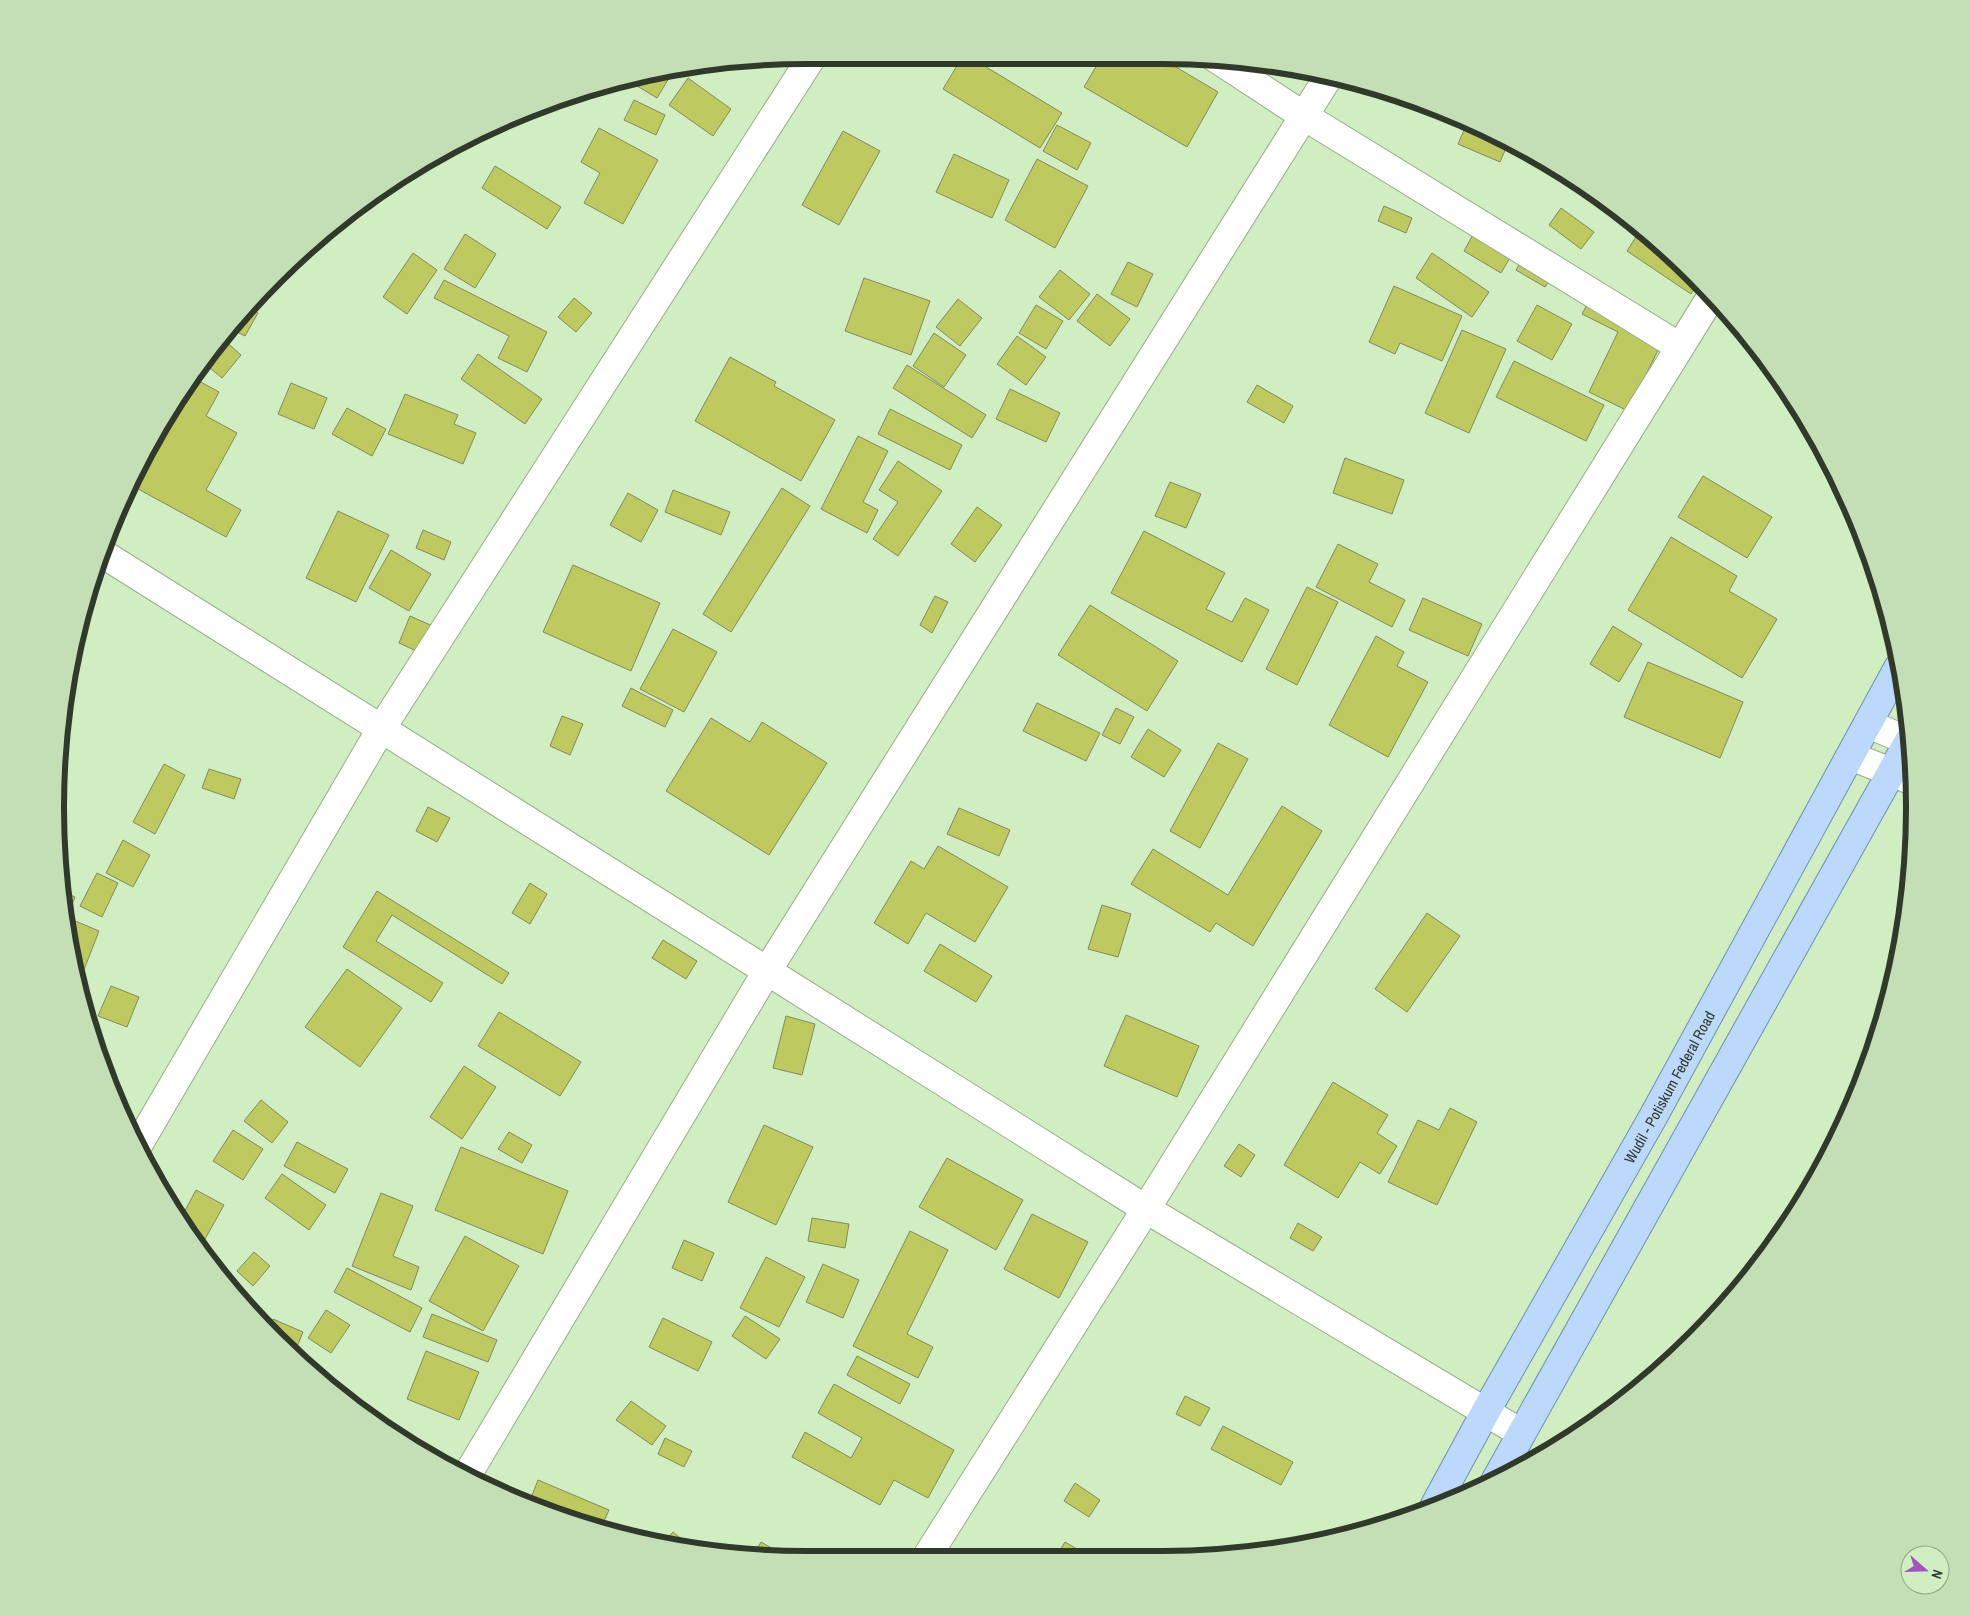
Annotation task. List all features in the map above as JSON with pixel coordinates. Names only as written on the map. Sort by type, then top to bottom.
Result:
[{"type":"main road","name":"Wudil - Potiskum Federal Road","points":[[1439,1498],[1658,1108],[1894,675]]},
{"type":"main road","points":[[1501,1469],[1683,1146],[1902,777],[1905,763]]},
{"type":"street","points":[[142,1139],[381,729],[807,64]]},
{"type":"street","points":[[1229,67],[1304,116],[1680,347]]},
{"type":"street","points":[[470,1470],[767,971],[1325,82]]},
{"type":"street","points":[[930,1551],[1146,1209],[1708,302]]},
{"type":"street","points":[[107,557],[1146,1209],[1521,1433]]},
{"type":"street","points":[[1868,724],[1903,738]]},
{"type":"street","points":[[1851,756],[1902,777]]},
{"type":"building","points":[[958,64],[981,64],[1062,113],[1040,148],[943,89]]},
{"type":"building","points":[[1097,64],[1171,64],[1218,92],[1187,147],[1084,87]]},
{"type":"building","points":[[670,77],[657,98],[635,84]]},
{"type":"building","points":[[688,78],[731,109],[713,136],[669,105]]},
{"type":"building","points":[[634,100],[665,115],[656,135],[624,120]]},
{"type":"building","points":[[1057,125],[1091,143],[1077,170],[1043,151]]},
{"type":"building","points":[[599,128],[658,160],[623,224],[584,203],[600,173],[581,162]]},
{"type":"building","points":[[1465,128],[1506,148],[1500,162],[1458,144]]},
{"type":"building","points":[[843,131],[880,151],[839,225],[802,205]]},
{"type":"building","points":[[954,154],[1009,180],[992,218],[936,192]]},
{"type":"building","points":[[1037,159],[1088,186],[1055,248],[1005,220]]},
{"type":"building","points":[[495,166],[561,207],[547,229],[482,188]]},
{"type":"building","points":[[1384,206],[1412,218],[1406,233],[1378,221]]},
{"type":"building","points":[[1561,208],[1594,232],[1581,249],[1549,225]]},
{"type":"building","points":[[1476,229],[1514,251],[1501,273],[1464,251]]},
{"type":"building","points":[[465,234],[496,254],[475,288],[444,269]]},
{"type":"building","points":[[1637,235],[1694,289],[1691,294],[1627,251]]},
{"type":"building","points":[[1529,248],[1558,266],[1545,287],[1516,270]]},
{"type":"building","points":[[413,253],[437,270],[407,314],[383,297]]},
{"type":"building","points":[[1432,253],[1489,292],[1472,317],[1416,278]]},
{"type":"building","points":[[1128,262],[1153,274],[1137,307],[1111,294]]},
{"type":"building","points":[[1060,270],[1090,294],[1069,320],[1039,297]]},
{"type":"building","points":[[864,278],[930,301],[911,355],[845,331]]},
{"type":"building","points":[[444,280],[547,332],[527,372],[498,358],[509,336],[434,298]]},
{"type":"building","points":[[1394,286],[1462,316],[1442,361],[1400,343],[1395,354],[1369,342]]},
{"type":"building","points":[[1097,294],[1130,319],[1110,346],[1077,321]]},
{"type":"building","points":[[574,298],[592,313],[576,332],[558,317]]},
{"type":"building","points":[[958,299],[982,318],[960,346],[936,327]]},
{"type":"building","points":[[1588,303],[1663,340],[1628,411],[1589,392],[1618,332],[1582,314]]},
{"type":"building","points":[[1036,305],[1063,321],[1046,349],[1019,333]]},
{"type":"building","points":[[1537,305],[1572,324],[1552,360],[1517,341]]},
{"type":"building","points":[[254,311],[258,313],[245,336],[236,332]]},
{"type":"building","points":[[1462,330],[1506,349],[1469,433],[1425,413]]},
{"type":"building","points":[[934,333],[966,355],[944,387],[913,366]]},
{"type":"building","points":[[1017,336],[1046,357],[1026,385],[997,364]]},
{"type":"building","points":[[227,343],[241,355],[222,378],[209,367]]},
{"type":"building","points":[[478,354],[542,399],[525,424],[461,379]]},
{"type":"building","points":[[730,357],[776,382],[774,386],[835,420],[801,481],[695,421]]},
{"type":"building","points":[[1514,361],[1604,405],[1586,441],[1496,397]]},
{"type":"building","points":[[907,365],[986,415],[972,438],[893,388]]},
{"type":"building","points":[[198,381],[219,392],[206,416],[237,433],[206,490],[241,510],[226,537],[136,488],[154,453],[156,454]]},
{"type":"building","points":[[291,383],[327,398],[314,429],[278,414]]},
{"type":"building","points":[[1257,385],[1293,406],[1284,423],[1247,402]]},
{"type":"building","points":[[1010,389],[1060,413],[1046,442],[996,419]]},
{"type":"building","points":[[405,394],[458,415],[454,424],[476,433],[463,464],[388,434]]},
{"type":"building","points":[[347,408],[386,429],[372,456],[332,434]]},
{"type":"building","points":[[890,409],[962,445],[950,470],[878,434]]},
{"type":"building","points":[[858,436],[888,451],[863,502],[878,510],[867,533],[821,509]]},
{"type":"building","points":[[1345,458],[1404,480],[1392,514],[1333,493]]},
{"type":"building","points":[[898,461],[942,491],[898,556],[873,539],[898,502],[879,490]]},
{"type":"building","points":[[1703,476],[1772,517],[1747,558],[1678,517]]},
{"type":"building","points":[[1170,482],[1201,494],[1186,528],[1155,516]]},
{"type":"building","points":[[782,488],[810,506],[731,632],[703,614]]},
{"type":"building","points":[[673,490],[730,512],[721,535],[665,512]]},
{"type":"building","points":[[628,493],[658,510],[641,542],[610,525]]},
{"type":"building","points":[[977,507],[1002,525],[975,562],[951,544]]},
{"type":"building","points":[[338,511],[389,535],[356,602],[306,578]]},
{"type":"building","points":[[423,530],[451,542],[444,560],[416,548]]},
{"type":"building","points":[[1144,531],[1225,573],[1206,609],[1232,622],[1245,598],[1269,610],[1242,662],[1111,593]]},
{"type":"building","points":[[1671,537],[1737,576],[1729,591],[1777,619],[1742,678],[1628,610]]},
{"type":"building","points":[[1338,544],[1378,564],[1369,582],[1405,600],[1392,627],[1316,587]]},
{"type":"building","points":[[391,550],[431,574],[409,611],[369,588]]},
{"type":"building","points":[[573,565],[660,603],[631,671],[543,632]]},
{"type":"building","points":[[1307,587],[1338,602],[1297,685],[1266,669]]},
{"type":"building","points":[[935,596],[948,602],[932,633],[920,625]]},
{"type":"building","points":[[1423,598],[1482,624],[1468,656],[1409,630]]},
{"type":"building","points":[[1090,605],[1178,661],[1147,711],[1058,655]]},
{"type":"building","points":[[410,616],[435,627],[423,654],[399,643]]},
{"type":"building","points":[[1613,626],[1642,644],[1619,682],[1590,664]]},
{"type":"building","points":[[673,629],[717,652],[684,712],[640,689]]},
{"type":"building","points":[[1376,636],[1404,652],[1397,666],[1428,682],[1388,757],[1329,725]]},
{"type":"building","points":[[1648,662],[1743,702],[1720,758],[1624,717]]},
{"type":"building","points":[[631,688],[673,710],[665,727],[622,706]]},
{"type":"building","points":[[1037,703],[1100,733],[1086,761],[1023,731]]},
{"type":"building","points":[[1116,708],[1134,717],[1120,744],[1102,735]]},
{"type":"building","points":[[562,716],[583,724],[570,755],[550,746]]},
{"type":"building","points":[[711,718],[750,742],[762,722],[827,763],[769,855],[666,791]]},
{"type":"building","points":[[1148,729],[1181,750],[1164,777],[1131,757]]},
{"type":"building","points":[[1218,743],[1248,759],[1200,848],[1170,831]]},
{"type":"building","points":[[164,764],[185,775],[155,834],[133,822]]},
{"type":"building","points":[[209,769],[241,779],[234,799],[202,788]]},
{"type":"building","points":[[1282,806],[1322,831],[1253,946],[1216,923],[1210,932],[1131,884],[1153,849],[1228,895]]},
{"type":"building","points":[[428,807],[450,818],[437,842],[416,831]]},
{"type":"building","points":[[959,808],[1010,830],[999,856],[947,834]]},
{"type":"building","points":[[123,840],[150,855],[133,887],[106,873]]},
{"type":"building","points":[[938,846],[1008,887],[975,942],[926,913],[908,944],[874,923],[911,861],[924,869]]},
{"type":"building","points":[[97,873],[118,883],[102,917],[80,906]]},
{"type":"building","points":[[530,883],[547,894],[530,924],[512,913]]},
{"type":"building","points":[[377,891],[509,973],[502,984],[392,915],[376,941],[443,983],[431,1002],[343,947]]},
{"type":"building","points":[[69,894],[75,897],[70,908]]},
{"type":"building","points":[[1102,905],[1131,914],[1118,957],[1088,949]]},
{"type":"building","points":[[1427,913],[1460,936],[1407,1012],[1375,989]]},
{"type":"building","points":[[72,920],[99,931],[83,973]]},
{"type":"building","points":[[663,940],[697,961],[686,979],[652,958]]},
{"type":"building","points":[[940,944],[992,976],[976,1002],[924,971]]},
{"type":"building","points":[[347,969],[402,1008],[360,1067],[305,1027]]},
{"type":"building","points":[[111,986],[139,997],[127,1027],[98,1016]]},
{"type":"building","points":[[499,1012],[581,1062],[560,1096],[478,1046]]},
{"type":"building","points":[[1126,1015],[1199,1046],[1177,1097],[1104,1066]]},
{"type":"building","points":[[786,1016],[815,1024],[802,1075],[773,1068]]},
{"type":"building","points":[[464,1066],[496,1087],[462,1139],[430,1117]]},
{"type":"building","points":[[1333,1082],[1388,1115],[1377,1133],[1397,1146],[1380,1174],[1360,1162],[1338,1198],[1284,1165]]},
{"type":"building","points":[[261,1100],[288,1122],[272,1143],[244,1121]]},
{"type":"building","points":[[1450,1108],[1477,1122],[1437,1205],[1388,1182],[1418,1120],[1439,1130]]},
{"type":"building","points":[[764,1125],[813,1147],[776,1225],[728,1202]]},
{"type":"building","points":[[233,1130],[263,1149],[243,1180],[213,1161]]},
{"type":"building","points":[[509,1132],[532,1145],[522,1163],[498,1149]]},
{"type":"building","points":[[297,1142],[348,1169],[335,1193],[284,1166]]},
{"type":"building","points":[[1239,1144],[1255,1155],[1241,1177],[1224,1166]]},
{"type":"building","points":[[461,1147],[568,1191],[543,1254],[435,1210]]},
{"type":"building","points":[[947,1158],[1023,1200],[996,1250],[919,1207]]},
{"type":"building","points":[[282,1174],[326,1205],[309,1230],[265,1198]]},
{"type":"building","points":[[196,1190],[224,1205],[204,1241],[184,1213]]},
{"type":"building","points":[[381,1193],[413,1206],[393,1256],[419,1267],[411,1290],[352,1266]]},
{"type":"building","points":[[1032,1214],[1088,1242],[1059,1298],[1004,1269]]},
{"type":"building","points":[[812,1218],[849,1224],[845,1248],[808,1241]]},
{"type":"building","points":[[1298,1223],[1322,1237],[1313,1251],[1290,1238]]},
{"type":"building","points":[[910,1231],[948,1250],[907,1334],[933,1347],[918,1378],[853,1346]]},
{"type":"building","points":[[465,1236],[519,1266],[483,1331],[429,1301]]},
{"type":"building","points":[[684,1240],[714,1253],[702,1281],[672,1268]]},
{"type":"building","points":[[254,1252],[270,1266],[253,1286],[237,1271]]},
{"type":"building","points":[[766,1257],[805,1277],[779,1327],[740,1308]]},
{"type":"building","points":[[823,1264],[859,1280],[843,1318],[806,1302]]},
{"type":"building","points":[[347,1268],[422,1308],[410,1332],[334,1292]]},
{"type":"building","points":[[326,1310],[350,1325],[331,1353],[308,1338]]},
{"type":"building","points":[[432,1314],[497,1340],[488,1362],[423,1337]]},
{"type":"building","points":[[745,1316],[780,1339],[766,1359],[732,1336]]},
{"type":"building","points":[[663,1318],[712,1342],[698,1371],[649,1347]]},
{"type":"building","points":[[273,1319],[303,1332],[297,1347],[282,1333],[272,1322]]},
{"type":"building","points":[[426,1351],[479,1372],[459,1420],[407,1399]]},
{"type":"building","points":[[857,1356],[910,1384],[900,1404],[847,1375]]},
{"type":"building","points":[[834,1384],[954,1450],[928,1498],[894,1480],[880,1505],[792,1457],[805,1432],[851,1458],[862,1438],[818,1413]]},
{"type":"building","points":[[1185,1396],[1210,1408],[1200,1426],[1176,1414]]},
{"type":"building","points":[[631,1401],[666,1426],[652,1445],[616,1420]]},
{"type":"building","points":[[1223,1426],[1293,1462],[1281,1485],[1211,1449]]},
{"type":"building","points":[[665,1438],[692,1451],[684,1467],[658,1454]]},
{"type":"building","points":[[538,1480],[609,1510],[603,1523],[531,1498]]},
{"type":"building","points":[[1075,1483],[1100,1500],[1089,1517],[1064,1501]]},
{"type":"building","points":[[673,1532],[683,1541],[668,1538]]},
{"type":"building","points":[[761,1542],[776,1550],[759,1550],[757,1550]]},
{"type":"building","points":[[1065,1542],[1080,1551],[1059,1551]]}]
